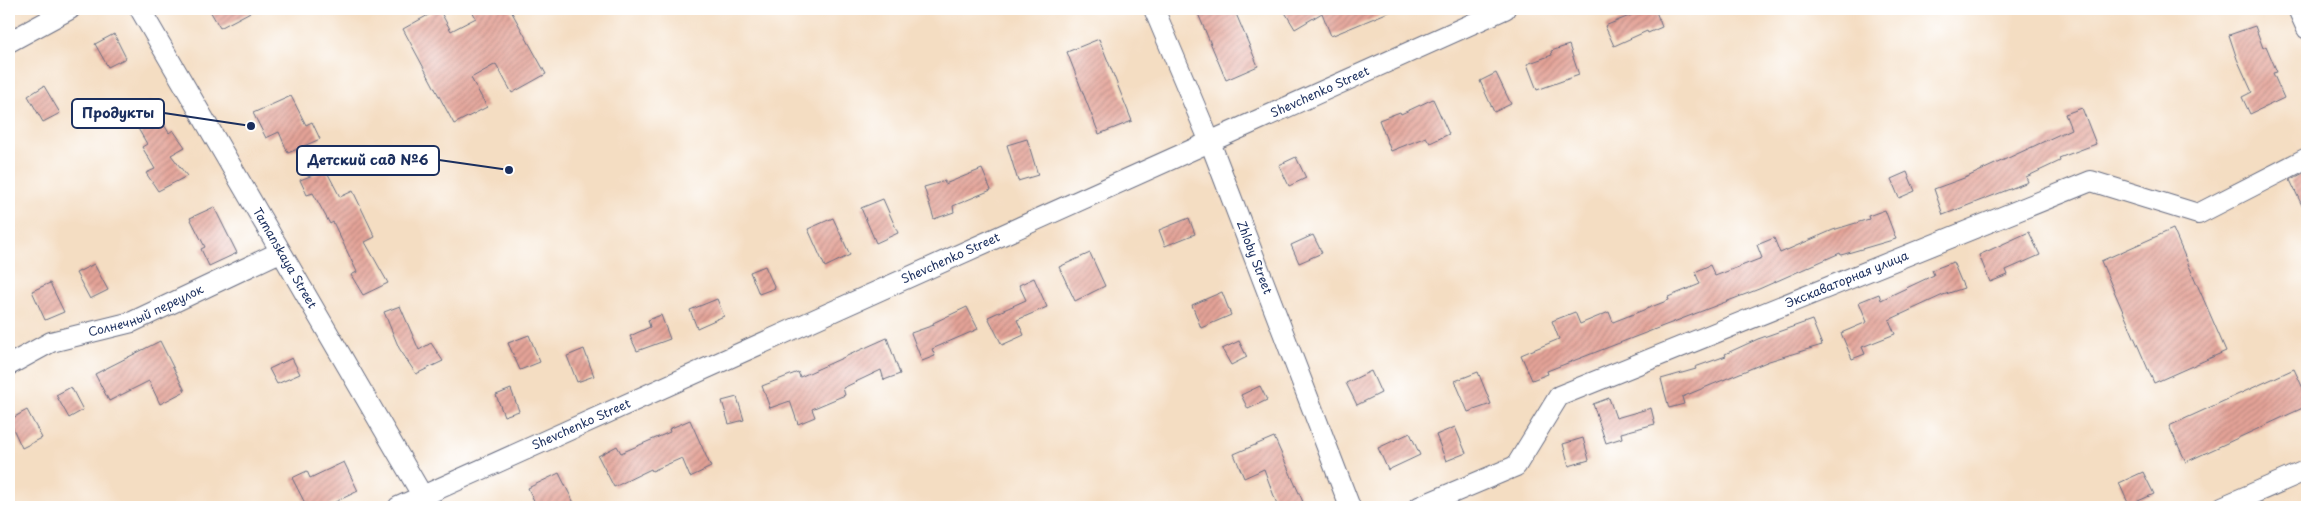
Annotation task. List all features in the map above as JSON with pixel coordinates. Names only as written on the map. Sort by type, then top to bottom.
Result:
[{"type":"street","points":[[9,42],[70,9]]},
{"type":"street","name":"Tamanskaya Street","points":[[140,9],[426,501]]},
{"type":"street","name":"Zhloby Street","points":[[1154,9],[1210,142],[1350,507]]},
{"type":"street","name":"Shevchenko Street","points":[[398,507],[426,501],[1505,9]]},
{"type":"street","points":[[2298,9],[2307,29]]},
{"type":"street","name":"Экскаваторная улица","points":[[1418,507],[1516,466],[1559,396],[2091,181],[2198,214],[2307,158]]},
{"type":"street","name":"Солнечный переулок","points":[[9,365],[52,342],[132,322],[280,252]]},
{"type":"street","points":[[2222,507],[2307,470]]},
{"type":"building","points":[[209,9],[256,9],[220,28]]},
{"type":"building","points":[[439,9],[451,31],[476,18],[471,9],[510,9],[546,74],[512,93],[496,64],[471,78],[487,107],[454,124],[403,29]]},
{"type":"building","points":[[1196,9],[1234,9],[1258,66],[1226,80]]},
{"type":"building","points":[[1283,9],[1396,9],[1331,36],[1322,13],[1295,29]]},
{"type":"building","points":[[1646,9],[1655,9],[1662,27],[1648,33],[1647,31],[1614,46],[1605,26]]},
{"type":"building","points":[[2255,26],[2263,48],[2266,46],[2277,72],[2273,73],[2284,98],[2250,114],[2242,97],[2252,92],[2237,59],[2229,35]]},
{"type":"building","points":[[114,34],[126,58],[108,67],[95,44]]},
{"type":"building","points":[[1099,39],[1132,121],[1099,134],[1067,52]]},
{"type":"building","points":[[1569,45],[1579,75],[1537,90],[1527,64],[1552,55],[1551,51]]},
{"type":"building","points":[[1496,73],[1511,104],[1494,112],[1480,81]]},
{"type":"building","points":[[44,86],[60,113],[43,122],[28,96]]},
{"type":"building","points":[[291,96],[306,125],[312,122],[320,139],[288,153],[279,132],[266,138],[253,113]]},
{"type":"building","points":[[1433,99],[1449,134],[1430,143],[1426,137],[1391,151],[1379,120],[1400,112],[1401,114]]},
{"type":"building","points":[[150,101],[169,133],[173,130],[185,147],[171,155],[187,176],[158,191],[146,173],[155,169],[142,147],[147,144],[129,113]]},
{"type":"building","points":[[2082,108],[2096,144],[2059,158],[2060,161],[2026,177],[2028,182],[1943,215],[1934,189],[1967,177],[2071,129],[2065,114]]},
{"type":"building","points":[[1027,139],[1038,175],[1018,181],[1007,145]]},
{"type":"building","points":[[1296,157],[1306,178],[1289,186],[1279,165]]},
{"type":"building","points":[[982,169],[991,190],[953,206],[954,212],[934,219],[924,187],[945,181],[945,184]]},
{"type":"building","points":[[326,170],[340,197],[353,191],[375,237],[365,242],[388,283],[363,295],[351,275],[357,272],[333,222],[330,224],[313,193],[307,195],[300,180]]},
{"type":"building","points":[[2307,171],[2307,216],[2290,180]]},
{"type":"building","points":[[1907,172],[1915,191],[1899,198],[1891,179]]},
{"type":"building","points":[[883,199],[898,233],[876,243],[861,208]]},
{"type":"building","points":[[214,207],[237,253],[209,266],[201,249],[205,247],[190,218]]},
{"type":"building","points":[[1885,210],[1896,239],[1841,255],[1840,253],[1759,289],[1547,371],[1548,374],[1532,380],[1521,355],[1559,339],[1552,321],[1575,312],[1580,324],[1609,312],[1613,322],[1669,300],[1668,297],[1700,284],[1695,272],[1710,265],[1715,276],[1762,258],[1757,245],[1774,238],[1780,253],[1833,230],[1869,219],[1868,216]]},
{"type":"building","points":[[833,218],[850,255],[825,267],[808,229]]},
{"type":"building","points":[[1189,218],[1195,234],[1165,246],[1159,230]]},
{"type":"building","points":[[2173,229],[2226,351],[2154,383],[2101,261]]},
{"type":"building","points":[[2029,232],[2040,255],[2006,270],[2008,275],[1990,282],[1979,255]]},
{"type":"building","points":[[1313,235],[1322,253],[1299,263],[1291,245]]},
{"type":"building","points":[[1090,253],[1105,286],[1075,301],[1059,267]]},
{"type":"building","points":[[1953,262],[1964,288],[1943,295],[1889,320],[1895,334],[1862,347],[1865,354],[1852,359],[1841,333],[1867,322],[1859,302],[1879,294],[1881,300],[1934,275],[1932,270]]},
{"type":"building","points":[[94,264],[108,290],[90,299],[76,273]]},
{"type":"building","points":[[765,266],[775,288],[759,294],[750,272]]},
{"type":"building","points":[[1034,278],[1047,307],[1017,320],[1024,335],[1002,345],[988,317],[1026,300],[1019,285]]},
{"type":"building","points":[[50,283],[64,312],[45,320],[32,291]]},
{"type":"building","points":[[1222,292],[1231,315],[1201,328],[1192,305]]},
{"type":"building","points":[[717,299],[724,316],[697,328],[690,310]]},
{"type":"building","points":[[400,306],[419,350],[431,343],[443,361],[416,374],[399,348],[384,312]]},
{"type":"building","points":[[967,307],[978,329],[932,349],[935,356],[922,361],[911,333],[934,325],[933,323]]},
{"type":"building","points":[[661,315],[670,339],[637,351],[630,336],[650,327],[648,320]]},
{"type":"building","points":[[1812,320],[1822,345],[1769,361],[1682,397],[1684,404],[1669,408],[1661,379],[1696,369],[1695,367],[1726,356],[1725,354],[1758,339]]},
{"type":"building","points":[[529,335],[540,362],[520,370],[508,343]]},
{"type":"building","points":[[887,338],[900,374],[884,380],[881,370],[843,388],[845,395],[812,409],[815,417],[798,424],[790,401],[770,408],[762,386],[798,372],[800,377]]},
{"type":"building","points":[[160,341],[185,391],[160,404],[149,381],[109,401],[95,374]]},
{"type":"building","points":[[1239,341],[1247,357],[1231,365],[1222,349]]},
{"type":"building","points":[[584,349],[594,376],[577,382],[567,356]]},
{"type":"building","points":[[292,358],[300,374],[277,384],[269,369]]},
{"type":"building","points":[[2294,369],[2307,397],[2307,406],[2186,462],[2169,426]]},
{"type":"building","points":[[1371,371],[1381,393],[1357,405],[1346,383]]},
{"type":"building","points":[[1478,372],[1491,404],[1468,412],[1455,381]]},
{"type":"building","points":[[1260,386],[1267,400],[1248,409],[1241,395]]},
{"type":"building","points":[[71,387],[83,410],[69,418],[56,395]]},
{"type":"building","points":[[511,389],[519,411],[504,416],[496,395]]},
{"type":"building","points":[[737,397],[744,420],[729,424],[722,401]]},
{"type":"building","points":[[1609,398],[1616,418],[1651,408],[1655,424],[1621,433],[1622,438],[1606,443],[1593,404]]},
{"type":"building","points":[[27,410],[42,438],[22,448],[9,420]]},
{"type":"building","points":[[690,420],[711,467],[690,477],[682,458],[652,471],[651,469],[614,487],[598,456],[617,446],[621,453],[670,432],[669,429]]},
{"type":"building","points":[[1455,427],[1466,453],[1446,461],[1436,435]]},
{"type":"building","points":[[1410,433],[1420,455],[1388,470],[1378,448]]},
{"type":"building","points":[[1274,437],[1303,502],[1289,507],[1278,507],[1264,469],[1244,478],[1234,454]]},
{"type":"building","points":[[1583,438],[1589,460],[1569,466],[1563,444]]},
{"type":"building","points":[[344,462],[358,491],[325,507],[307,507],[292,478],[307,471],[310,478]]},
{"type":"building","points":[[2143,472],[2154,494],[2129,505],[2119,483]]},
{"type":"building","points":[[559,473],[576,507],[537,507],[528,488]]},
{"type":"place","name":"Продукты","points":[[251,126]]},
{"type":"place","name":"Детский сад №6","points":[[509,170]]}]
